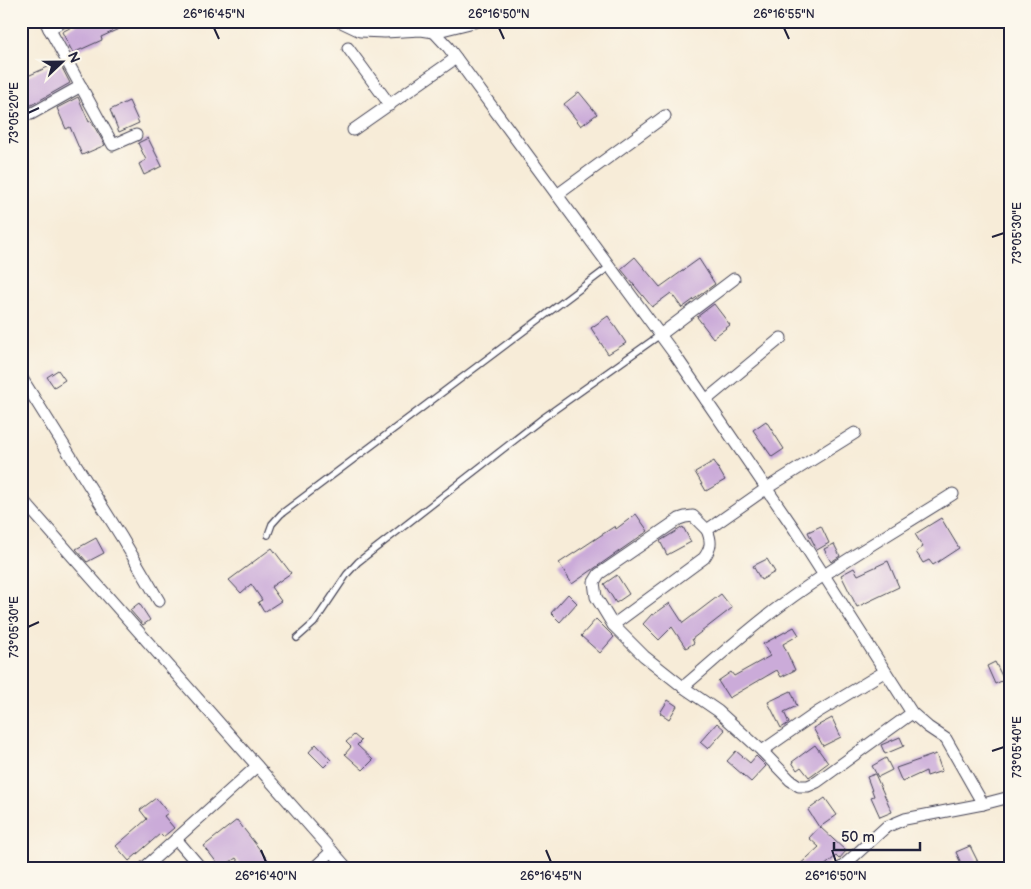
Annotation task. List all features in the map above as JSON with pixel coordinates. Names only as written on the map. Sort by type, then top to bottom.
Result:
[{"type":"street","points":[[64,21],[47,25],[113,144],[136,134]]},
{"type":"street","points":[[339,21],[360,30],[384,32],[421,30],[434,32],[478,21]]},
{"type":"street","points":[[428,21],[434,32],[456,58],[660,334],[767,488],[912,713],[946,739],[983,804]]},
{"type":"street","points":[[348,48],[390,105]]},
{"type":"street","points":[[353,130],[456,58]]},
{"type":"street","points":[[31,114],[81,86]]},
{"type":"street","points":[[557,195],[665,116]]},
{"type":"street","points":[[660,334],[734,279]]},
{"type":"street","points":[[706,400],[781,338]]},
{"type":"street","points":[[21,376],[122,538],[158,601]]},
{"type":"street","points":[[707,530],[767,488],[855,433]]},
{"type":"street","points":[[683,687],[756,624],[823,576],[953,494]]},
{"type":"street","points":[[21,498],[347,868]]},
{"type":"street","points":[[613,625],[704,558],[710,551],[711,539],[707,530],[693,516],[685,516],[679,519],[600,574],[594,582],[596,597],[613,625],[644,656],[683,687],[718,711],[762,751],[790,780],[799,786],[808,786],[817,782],[912,713]]},
{"type":"street","points":[[762,751],[818,712],[884,672]]},
{"type":"street","points":[[151,865],[176,839],[257,766]]},
{"type":"street","points":[[841,868],[886,827],[905,819],[1010,797]]},
{"type":"street","points":[[176,839],[201,868]]},
{"type":"street","points":[[314,868],[332,851]]},
{"type":"lane","points":[[268,535],[272,524],[281,514],[609,267]]},
{"type":"lane","points":[[297,638],[314,623],[347,574],[358,562],[543,418],[660,334]]},
{"type":"building","points":[[83,21],[136,21],[101,37],[102,40],[73,53],[62,32]]},
{"type":"building","points":[[59,62],[70,83],[26,108],[21,98],[21,79]]},
{"type":"building","points":[[579,92],[597,114],[581,126],[564,104]]},
{"type":"building","points":[[78,97],[89,122],[91,121],[105,145],[82,155],[70,127],[66,129],[57,108]]},
{"type":"building","points":[[129,101],[139,123],[119,132],[110,110]]},
{"type":"building","points":[[148,138],[162,166],[144,175],[139,164],[146,160],[138,143]]},
{"type":"building","points":[[635,257],[660,287],[699,259],[715,284],[682,308],[671,293],[652,307],[621,269]]},
{"type":"building","points":[[714,304],[730,325],[713,338],[697,317]]},
{"type":"building","points":[[608,316],[626,343],[608,354],[591,328]]},
{"type":"building","points":[[58,370],[65,380],[54,387],[47,377]]},
{"type":"building","points":[[766,421],[784,449],[772,457],[753,430]]},
{"type":"building","points":[[714,461],[725,480],[706,491],[695,472]]},
{"type":"building","points":[[636,514],[648,531],[572,584],[559,563],[615,526],[616,529]]},
{"type":"building","points":[[941,518],[959,548],[933,565],[929,560],[923,563],[916,552],[923,547],[915,534]]},
{"type":"building","points":[[821,526],[829,543],[817,550],[808,532]]},
{"type":"building","points":[[683,527],[691,542],[667,555],[660,541]]},
{"type":"building","points":[[96,538],[104,553],[87,562],[76,549]]},
{"type":"building","points":[[834,544],[840,556],[831,562],[824,549]]},
{"type":"building","points":[[272,548],[291,573],[271,587],[281,601],[264,612],[258,602],[262,600],[251,584],[241,593],[229,580]]},
{"type":"building","points":[[767,559],[775,572],[761,580],[753,566]]},
{"type":"building","points":[[888,561],[899,587],[857,607],[841,575],[854,568],[858,575]]},
{"type":"building","points":[[617,575],[629,594],[616,603],[604,584]]},
{"type":"building","points":[[568,594],[577,603],[560,622],[551,613]]},
{"type":"building","points":[[721,594],[732,608],[692,639],[694,643],[686,648],[672,627],[659,640],[643,624],[652,614],[670,603],[683,623]]},
{"type":"building","points":[[139,603],[150,620],[143,625],[130,610]]},
{"type":"building","points":[[596,619],[614,637],[600,653],[581,636]]},
{"type":"building","points":[[794,627],[799,635],[783,644],[795,670],[781,677],[777,670],[729,698],[718,681],[731,672],[734,676],[770,656],[763,644]]},
{"type":"building","points":[[995,662],[1004,680],[995,684],[987,666]]},
{"type":"building","points":[[791,691],[797,706],[784,712],[789,723],[781,728],[768,702]]},
{"type":"building","points":[[668,700],[677,706],[669,719],[660,713]]},
{"type":"building","points":[[832,718],[841,737],[823,746],[813,728]]},
{"type":"building","points":[[717,723],[725,730],[708,749],[700,742]]},
{"type":"building","points":[[354,735],[361,741],[357,745],[373,760],[363,770],[345,754],[351,747],[346,742]]},
{"type":"building","points":[[900,737],[904,746],[885,754],[881,745]]},
{"type":"building","points":[[316,744],[331,760],[324,767],[309,752]]},
{"type":"building","points":[[815,745],[828,763],[809,777],[801,767],[797,770],[792,762]]},
{"type":"building","points":[[736,751],[750,763],[756,756],[766,766],[751,782],[727,761]]},
{"type":"building","points":[[936,754],[942,771],[927,776],[926,771],[902,782],[896,768]]},
{"type":"building","points":[[886,758],[892,770],[878,777],[872,766]]},
{"type":"building","points":[[875,774],[892,812],[880,817],[871,797],[874,796],[867,777]]},
{"type":"building","points":[[156,798],[168,813],[164,816],[174,828],[163,837],[160,834],[129,861],[116,846],[147,819],[140,810]]},
{"type":"building","points":[[825,798],[837,815],[820,827],[846,851],[839,859],[836,856],[822,868],[796,868],[819,847],[809,838],[819,827],[808,810]]},
{"type":"building","points":[[237,820],[274,868],[243,868],[236,858],[221,868],[204,846]]},
{"type":"building","points":[[970,846],[981,868],[963,868],[956,852]]}]
